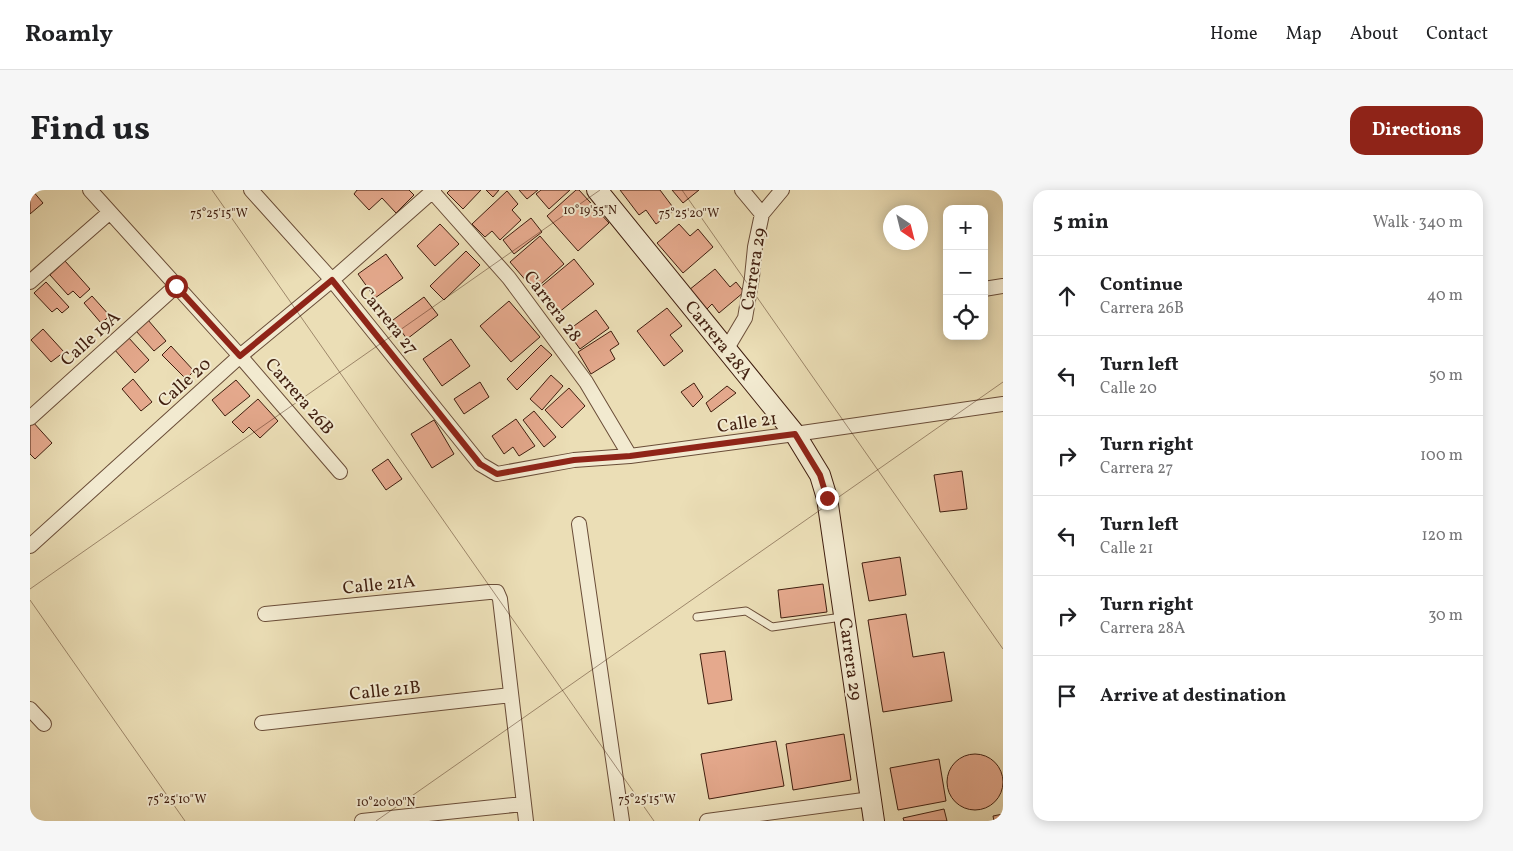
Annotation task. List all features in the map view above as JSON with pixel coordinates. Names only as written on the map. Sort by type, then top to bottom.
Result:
[{"type":"street","name":"Carrera 26B","points":[[90,190],[240,356],[340,472]]},
{"type":"street","name":"Carrera 27","points":[[251,190],[332,280],[480,464],[497,474]]},
{"type":"street","name":"Carrera 28A","points":[[598,190],[795,434],[820,475],[827,498]]},
{"type":"street","name":"Carrera 29","points":[[726,350],[745,318],[755,247],[762,214],[742,190]]},
{"type":"street","points":[[762,214],[782,190]]},
{"type":"street","name":"Calle 20","points":[[30,546],[240,356],[332,280],[433,191]]},
{"type":"street","name":"Carrera 28","points":[[433,191],[509,278],[539,318],[586,382],[630,456]]},
{"type":"street","points":[[30,282],[110,212]]},
{"type":"street","name":"Calle 19A","points":[[30,418],[176,286]]},
{"type":"street","points":[[988,288],[1003,286]]},
{"type":"street","name":"Calle 21","points":[[497,474],[574,460],[630,456],[1003,404]]},
{"type":"street","name":"Carrera 29","points":[[827,498],[874,821]]},
{"type":"street","points":[[578,524],[622,821]]},
{"type":"street","name":"Calle 21A","points":[[265,614],[480,592],[497,592],[500,599],[511,695]]},
{"type":"street","points":[[511,695],[526,821]]},
{"type":"street","name":"Calle 21B","points":[[262,723],[511,695]]},
{"type":"street","points":[[30,709],[44,724]]},
{"type":"street","points":[[707,821],[871,799]]},
{"type":"street","points":[[362,821],[523,804]]},
{"type":"lane","points":[[697,617],[746,611],[772,627],[845,617]]},
{"type":"building","points":[[30,190],[43,203],[30,214]]},
{"type":"building","points":[[357,190],[409,190],[414,195],[396,213],[382,198],[369,210],[354,194]]},
{"type":"building","points":[[450,190],[481,190],[463,209],[447,193]]},
{"type":"building","points":[[486,190],[499,190],[493,197]]},
{"type":"building","points":[[519,190],[538,190],[527,199]]},
{"type":"building","points":[[541,190],[570,190],[549,209],[536,194]]},
{"type":"building","points":[[576,190],[579,190],[609,223],[578,251],[547,216]]},
{"type":"building","points":[[620,190],[660,190],[675,210],[656,224],[646,210],[639,215]]},
{"type":"building","points":[[672,190],[699,190],[683,203]]},
{"type":"building","points":[[507,191],[518,204],[512,210],[521,220],[500,240],[492,231],[485,237],[472,224]]},
{"type":"building","points":[[531,218],[542,232],[514,254],[503,240]]},
{"type":"building","points":[[440,224],[459,244],[435,266],[417,246]]},
{"type":"building","points":[[679,224],[690,236],[698,229],[713,247],[683,273],[657,243]]},
{"type":"building","points":[[540,236],[564,264],[534,290],[510,262]]},
{"type":"building","points":[[466,251],[480,265],[444,300],[430,286]]},
{"type":"building","points":[[386,254],[403,278],[375,298],[358,274]]},
{"type":"building","points":[[574,259],[594,284],[558,313],[538,289]]},
{"type":"building","points":[[65,261],[90,289],[80,298],[73,291],[68,295],[50,275]]},
{"type":"building","points":[[715,269],[730,287],[736,282],[744,292],[719,313],[712,304],[706,310],[689,290]]},
{"type":"building","points":[[46,282],[69,307],[62,313],[57,308],[52,312],[34,293]]},
{"type":"building","points":[[92,296],[110,316],[101,323],[84,303]]},
{"type":"building","points":[[424,297],[438,315],[407,339],[393,320]]},
{"type":"building","points":[[509,301],[540,337],[511,362],[480,326]]},
{"type":"building","points":[[667,308],[682,326],[670,335],[683,351],[664,366],[637,331]]},
{"type":"building","points":[[596,310],[609,328],[580,349],[567,331]]},
{"type":"building","points":[[148,320],[166,341],[154,351],[136,331]]},
{"type":"building","points":[[43,329],[64,352],[51,362],[31,340]]},
{"type":"building","points":[[611,331],[619,344],[610,350],[615,359],[591,374],[578,352]]},
{"type":"building","points":[[128,337],[149,360],[135,373],[114,349]]},
{"type":"building","points":[[451,339],[470,366],[442,386],[423,359]]},
{"type":"building","points":[[541,345],[552,355],[517,390],[507,379]]},
{"type":"building","points":[[171,346],[194,371],[186,379],[162,355]]},
{"type":"building","points":[[551,375],[563,386],[542,410],[530,399]]},
{"type":"building","points":[[133,379],[152,402],[141,411],[122,389]]},
{"type":"building","points":[[236,380],[250,396],[225,416],[212,400]]},
{"type":"building","points":[[480,382],[489,397],[464,414],[454,399]]},
{"type":"building","points":[[694,383],[703,397],[693,407],[681,392]]},
{"type":"building","points":[[727,386],[736,393],[711,412],[706,403]]},
{"type":"building","points":[[569,388],[585,406],[562,428],[545,410]]},
{"type":"building","points":[[258,399],[278,421],[260,438],[249,427],[243,433],[232,422]]},
{"type":"building","points":[[534,411],[556,437],[544,447],[523,420]]},
{"type":"building","points":[[516,419],[535,446],[519,456],[513,447],[504,454],[492,436]]},
{"type":"building","points":[[434,420],[454,454],[432,468],[411,434]]},
{"type":"building","points":[[32,421],[52,443],[35,459],[30,454],[30,423]]},
{"type":"building","points":[[388,459],[402,479],[386,490],[372,470]]},
{"type":"building","points":[[962,471],[967,509],[940,512],[934,475]]},
{"type":"building","points":[[900,557],[906,595],[869,601],[862,563]]},
{"type":"building","points":[[823,584],[827,612],[781,618],[778,590]]},
{"type":"building","points":[[906,614],[913,657],[944,652],[952,701],[883,712],[868,620]]},
{"type":"building","points":[[725,651],[732,700],[708,704],[700,654]]},
{"type":"building","points":[[844,734],[851,780],[793,790],[786,744]]},
{"type":"building","points":[[776,741],[784,786],[709,799],[701,754]]},
{"type":"building","points":[[975,754],[986,756],[995,762],[1001,771],[1003,782],[1001,793],[995,802],[986,808],[975,810],[964,808],[955,802],[949,793],[947,782],[949,771],[955,762],[964,756]]},
{"type":"building","points":[[939,759],[946,801],[898,810],[890,768]]},
{"type":"building","points":[[944,809],[947,821],[904,821],[903,818]]},
{"type":"building","points":[[1003,814],[1003,821],[994,821],[993,816]]},
{"type":"route","points":[[176,286],[240,356],[332,280],[480,464],[497,474],[574,460],[630,456],[795,434],[820,475],[827,498]]}]
